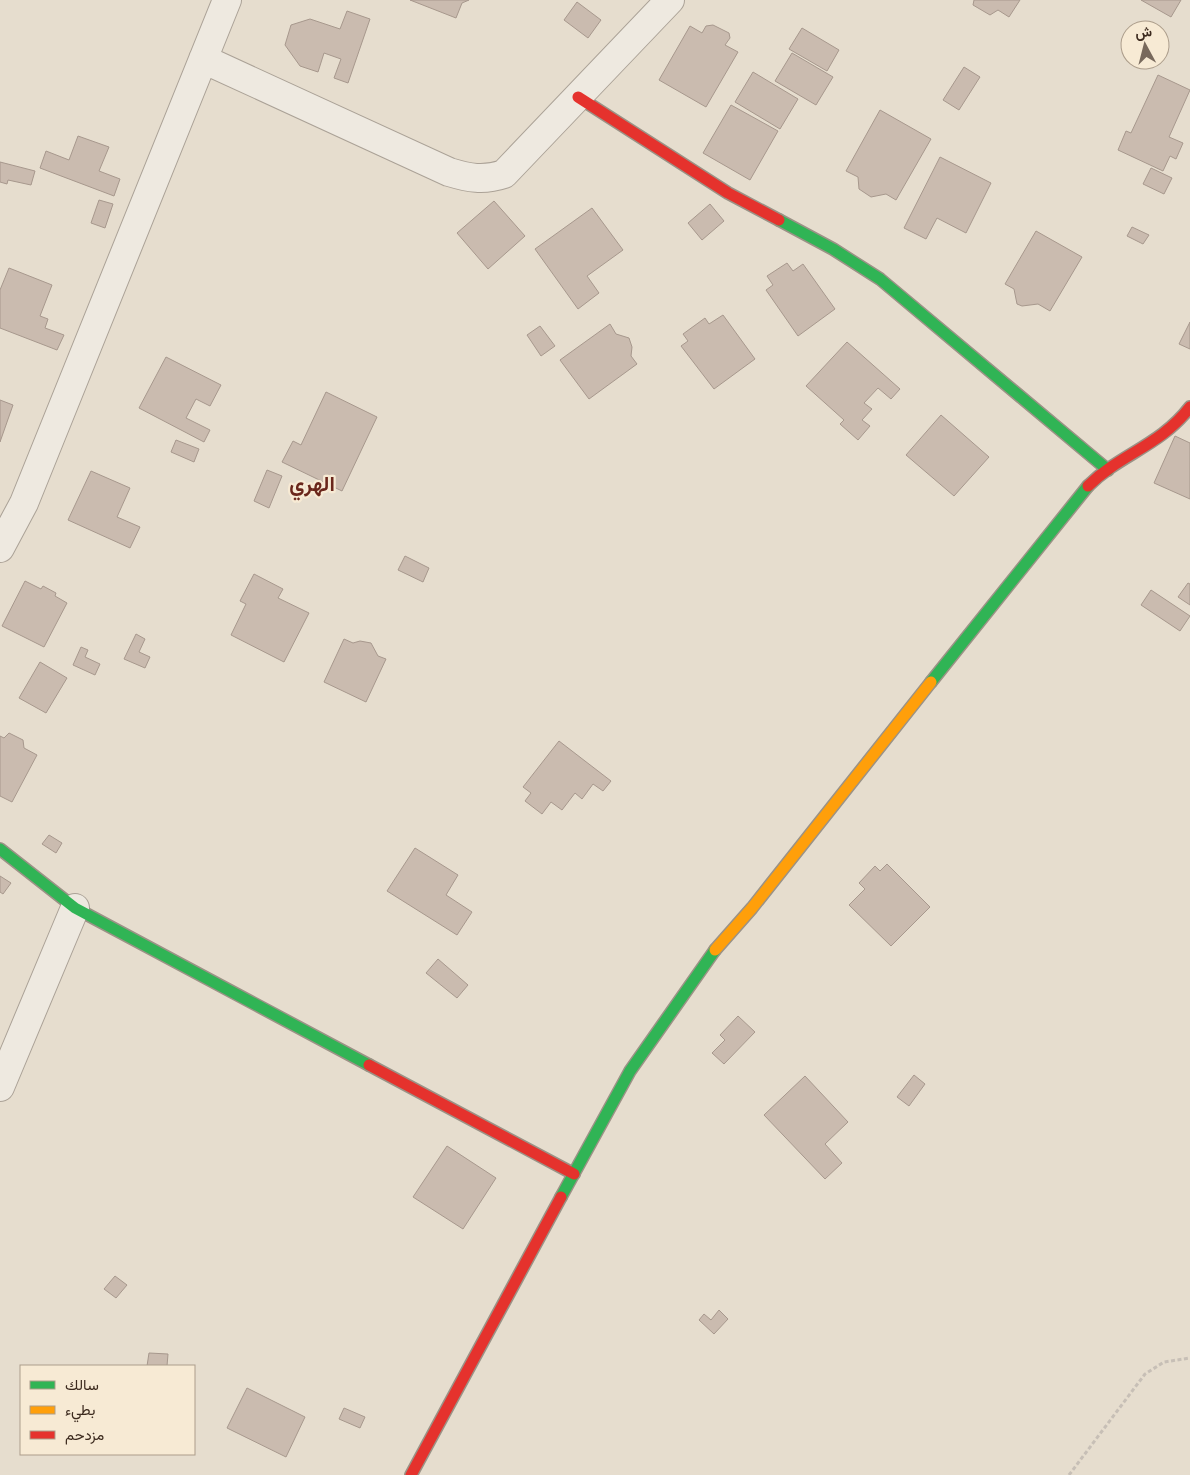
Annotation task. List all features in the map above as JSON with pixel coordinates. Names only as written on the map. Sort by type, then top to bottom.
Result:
[{"type":"street","points":[[0,548],[24,503],[227,0]]},
{"type":"street","points":[[203,59],[449,172],[474,180],[490,179],[504,174],[670,0]]},
{"type":"street","points":[[578,97],[728,193],[833,249],[880,279],[1108,470]]},
{"type":"street","points":[[410,1475],[630,1071],[714,951],[752,908],[1076,498],[1108,470],[1161,438],[1179,423],[1190,407]]},
{"type":"street","points":[[0,849],[75,908],[574,1174]]},
{"type":"street","points":[[0,1087],[75,908]]},
{"type":"path","points":[[1069,1475],[1144,1374],[1164,1362],[1190,1358]]},
{"type":"building","points":[[410,0],[469,0],[462,3],[456,18]]},
{"type":"building","points":[[974,0],[1020,0],[1009,17],[998,10],[990,15],[973,5]]},
{"type":"building","points":[[1141,0],[1181,0],[1171,17]]},
{"type":"building","points":[[577,2],[601,20],[588,38],[564,20]]},
{"type":"building","points":[[347,11],[370,19],[348,83],[334,78],[341,59],[324,53],[318,72],[300,66],[285,45],[291,25],[310,19],[340,29]]},
{"type":"building","points":[[713,25],[729,33],[730,38],[725,45],[738,52],[706,107],[659,80],[690,26],[702,33],[706,26]]},
{"type":"building","points":[[802,28],[839,50],[827,71],[789,49]]},
{"type":"building","points":[[792,53],[833,77],[816,105],[775,81]]},
{"type":"building","points":[[964,67],[980,77],[959,110],[943,100]]},
{"type":"building","points":[[753,72],[798,99],[780,129],[735,102]]},
{"type":"building","points":[[1158,75],[1190,90],[1169,137],[1183,143],[1176,159],[1170,156],[1163,171],[1118,150],[1126,131],[1131,133]]},
{"type":"building","points":[[731,105],[778,131],[750,180],[703,153]]},
{"type":"building","points":[[880,110],[931,139],[896,200],[886,194],[871,197],[859,189],[858,177],[846,171]]},
{"type":"building","points":[[78,136],[109,147],[99,171],[120,179],[114,196],[40,168],[46,151],[69,160]]},
{"type":"building","points":[[940,157],[991,183],[966,233],[937,218],[926,239],[904,228]]},
{"type":"building","points":[[0,162],[35,171],[31,185],[8,180],[7,184],[0,182]]},
{"type":"building","points":[[1151,168],[1172,178],[1164,194],[1143,184]]},
{"type":"building","points":[[99,200],[113,204],[105,228],[91,223]]},
{"type":"building","points":[[494,201],[525,236],[488,269],[457,233]]},
{"type":"building","points":[[710,204],[724,221],[702,240],[688,223]]},
{"type":"building","points":[[592,208],[623,250],[587,276],[599,293],[578,309],[535,249]]},
{"type":"building","points":[[1132,227],[1149,235],[1143,244],[1127,236]]},
{"type":"building","points":[[1036,231],[1082,257],[1050,311],[1038,304],[1022,306],[1017,304],[1014,289],[1005,284]]},
{"type":"building","points":[[787,263],[793,271],[803,264],[835,309],[798,336],[766,290],[773,285],[767,276]]},
{"type":"building","points":[[9,268],[52,285],[40,316],[48,319],[45,328],[64,335],[57,350],[0,328],[0,290]]},
{"type":"building","points":[[723,315],[755,359],[714,389],[681,346],[688,341],[683,334],[705,318],[709,324]]},
{"type":"building","points":[[1190,322],[1190,349],[1179,344]]},
{"type":"building","points":[[610,324],[616,334],[629,338],[632,347],[631,356],[637,364],[589,399],[560,360]]},
{"type":"building","points":[[540,326],[555,346],[541,356],[527,335]]},
{"type":"building","points":[[847,342],[900,389],[891,399],[878,388],[864,403],[872,409],[862,420],[870,426],[858,440],[840,424],[844,420],[806,386]]},
{"type":"building","points":[[166,357],[221,385],[210,406],[196,399],[186,418],[210,430],[204,442],[139,408]]},
{"type":"building","points":[[326,392],[377,417],[342,491],[282,462],[293,441],[301,445]]},
{"type":"building","points":[[0,400],[13,405],[0,442]]},
{"type":"building","points":[[941,415],[989,457],[954,496],[906,455]]},
{"type":"building","points":[[1175,436],[1190,443],[1190,499],[1154,483]]},
{"type":"building","points":[[176,440],[199,449],[194,462],[171,452]]},
{"type":"building","points":[[267,470],[282,476],[269,508],[254,501]]},
{"type":"building","points":[[91,471],[130,488],[117,517],[140,527],[130,548],[68,520]]},
{"type":"building","points":[[405,556],[429,568],[423,582],[398,570]]},
{"type":"building","points":[[254,574],[283,589],[278,598],[309,613],[284,662],[231,635],[246,604],[240,601]]},
{"type":"building","points":[[25,581],[41,589],[43,586],[56,593],[55,596],[67,603],[44,647],[2,626]]},
{"type":"building","points":[[1188,583],[1190,584],[1190,605],[1178,597]]},
{"type":"building","points":[[1151,590],[1190,616],[1180,631],[1141,605]]},
{"type":"building","points":[[136,634],[145,639],[139,652],[150,657],[145,668],[124,659]]},
{"type":"building","points":[[344,639],[353,643],[360,641],[371,643],[378,656],[386,659],[366,702],[324,682]]},
{"type":"building","points":[[81,647],[88,650],[85,657],[100,664],[95,675],[73,665]]},
{"type":"building","points":[[40,662],[67,678],[46,713],[19,698]]},
{"type":"building","points":[[9,733],[23,740],[24,748],[37,755],[12,802],[0,796],[0,736],[4,738]]},
{"type":"building","points":[[559,741],[611,781],[603,791],[593,784],[582,799],[575,793],[562,810],[551,802],[542,814],[525,801],[531,793],[523,787]]},
{"type":"building","points":[[49,835],[62,843],[56,853],[42,844]]},
{"type":"building","points":[[415,848],[458,875],[446,895],[472,912],[457,935],[387,891]]},
{"type":"building","points":[[887,864],[930,907],[891,946],[849,905],[865,889],[859,883],[875,866],[880,871]]},
{"type":"building","points":[[0,876],[11,883],[3,894],[0,892]]},
{"type":"building","points":[[438,959],[468,985],[457,998],[426,973]]},
{"type":"building","points":[[738,1016],[755,1032],[724,1064],[712,1053],[725,1040],[720,1035]]},
{"type":"building","points":[[914,1075],[925,1084],[909,1106],[897,1097]]},
{"type":"building","points":[[805,1076],[848,1122],[825,1144],[842,1163],[825,1179],[764,1115]]},
{"type":"building","points":[[447,1146],[496,1178],[463,1229],[413,1197]]},
{"type":"building","points":[[115,1276],[127,1285],[116,1298],[104,1289]]},
{"type":"building","points":[[719,1310],[728,1319],[714,1334],[699,1320],[704,1314],[711,1320]]},
{"type":"building","points":[[149,1353],[168,1354],[167,1365],[147,1365]]},
{"type":"building","points":[[247,1388],[305,1417],[286,1457],[227,1428]]},
{"type":"building","points":[[344,1408],[365,1417],[360,1428],[339,1419]]},
{"type":"traffic: fast","points":[[779,220],[833,249],[880,279],[1108,470]]},
{"type":"traffic: fast","points":[[931,682],[1088,486]]},
{"type":"traffic: fast","points":[[0,849],[75,908],[369,1065]]},
{"type":"traffic: fast","points":[[561,1197],[630,1071],[715,950]]},
{"type":"traffic: slow","points":[[715,950],[752,908],[931,682]]},
{"type":"traffic: jam","points":[[578,97],[728,193],[779,220]]},
{"type":"traffic: jam","points":[[1088,486],[1100,475],[1166,431],[1190,407]]},
{"type":"traffic: jam","points":[[369,1065],[574,1174]]},
{"type":"traffic: jam","points":[[411,1475],[561,1197]]},
{"type":"district","name":"الهري","points":[[312,485]]}]
